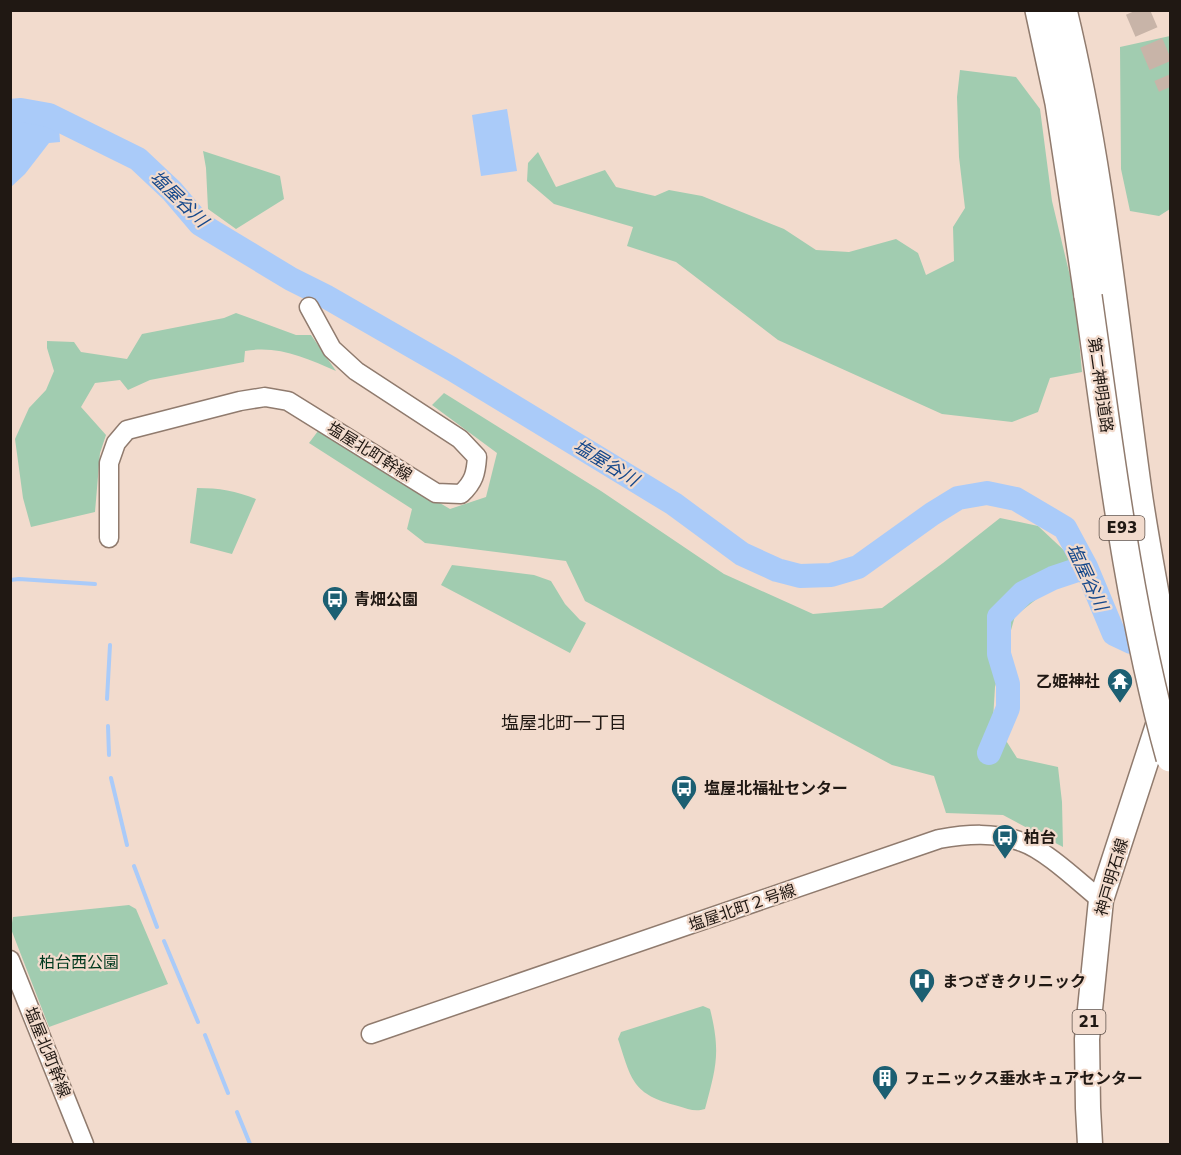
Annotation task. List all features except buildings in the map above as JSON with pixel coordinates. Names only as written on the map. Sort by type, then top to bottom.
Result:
[{"type":"highway","points":[[1026,10],[1054,102],[1069,166]]},
{"type":"highway","name":"第二神明道路","points":[[1039,10],[1059,104],[1069,166],[1129,572],[1152,687],[1170,758]]},
{"type":"highway","name":"第二神明道路","points":[[1063,10],[1081,94],[1114,307],[1140,501],[1170,674]]},
{"type":"highway","points":[[1068,10],[1081,94]]},
{"type":"main road","name":"神戸明石線","points":[[1090,1144],[1087,1039],[1101,900],[1170,688]]},
{"type":"street","name":"塩屋北町幹線","points":[[109,538],[109,463],[116,443],[127,430],[240,401],[265,397],[288,401],[436,493],[461,494],[469,487],[476,476],[477,457],[460,439],[356,371],[332,349],[309,307]]},
{"type":"street","name":"塩屋北町２号線","points":[[371,1034],[939,839],[967,834],[983,834],[1024,842],[1055,862],[1101,900]]},
{"type":"street","name":"塩屋北町幹線","points":[[10,960],[84,1144]]},
{"type":"green space","points":[[1170,36],[1170,209],[1159,216],[1130,211],[1121,169],[1120,47]]},
{"type":"green space","points":[[960,70],[1016,77],[1040,109],[1052,201],[1075,297],[1082,372],[1050,378],[1038,412],[1012,422],[942,414],[778,340],[676,262],[627,246],[633,227],[554,204],[527,181],[528,163],[538,152],[556,187],[605,170],[616,187],[655,196],[669,190],[702,196],[784,229],[816,250],[849,252],[896,239],[918,253],[926,275],[954,261],[953,227],[965,208],[959,157],[957,97]]},
{"type":"green space","points":[[203,151],[280,176],[284,199],[236,229],[208,209]]},
{"type":"green space","points":[[236,313],[296,335],[311,335],[336,371],[292,354],[257,350],[245,351],[244,362],[150,380],[128,390],[120,380],[95,383],[81,407],[106,435],[100,453],[95,512],[31,527],[23,498],[15,439],[29,408],[46,390],[54,371],[47,341],[74,342],[81,352],[127,359],[142,334],[224,318]]},
{"type":"green space","points":[[444,393],[601,491],[724,574],[813,614],[882,608],[1000,518],[1038,526],[1069,555],[1078,580],[1043,594],[1015,616],[995,687],[993,720],[1017,758],[1058,767],[1062,802],[1063,847],[1003,815],[946,813],[934,776],[892,765],[585,601],[566,561],[425,543],[407,529],[412,509],[309,443],[318,431],[450,509],[486,497],[497,453],[432,405]]},
{"type":"green space","points":[[197,488],[227,490],[256,499],[232,554],[190,543]]},
{"type":"green space","points":[[452,565],[534,575],[551,581],[565,604],[580,620],[586,623],[570,653],[441,585]]},
{"type":"green space","name":"柏台西公園","points":[[129,905],[136,909],[168,984],[49,1027],[11,929],[13,917]]},
{"type":"green space","points":[[703,1006],[710,1009],[716,1049],[712,1082],[705,1109],[688,1109],[642,1091],[627,1066],[618,1039],[621,1032]]},
{"type":"water","points":[[507,109],[517,171],[481,176],[472,115]]},
{"type":"water","points":[[26,118],[59,127],[60,142],[49,143],[25,174],[11,187],[11,119]]},
{"type":"waterway","name":"塩屋谷川","points":[[10,111],[21,110],[49,115],[138,159],[172,191],[200,224],[291,279],[452,369],[674,504],[742,554],[777,570],[800,576],[831,575],[858,567],[958,498],[987,493],[1016,499],[1065,528],[1086,567],[1114,634],[1131,642],[1158,649]]},
{"type":"waterway","points":[[989,753],[1008,708],[1008,684],[999,654],[999,617],[1023,593],[1053,578],[1086,567]]},
{"type":"waterway","points":[[10,580],[95,584]]},
{"type":"waterway","points":[[107,699],[110,645]]},
{"type":"waterway","points":[[108,726],[109,755]]},
{"type":"waterway","points":[[111,778],[127,845]]},
{"type":"waterway","points":[[134,866],[157,927]]},
{"type":"waterway","points":[[164,941],[198,1022]]},
{"type":"waterway","points":[[205,1035],[228,1093]]},
{"type":"waterway","points":[[237,1112],[250,1144]]},
{"type":"tunnel","points":[[1137,10],[1170,87]]},
{"type":"place","name":"青畑公園","points":[[335,622]]},
{"type":"place","name":"乙姫神社","points":[[1120,704]]},
{"type":"place","name":"塩屋北福祉センター","points":[[684,811]]},
{"type":"place","name":"柏台","points":[[1005,860]]},
{"type":"place","name":"まつざきクリニック","points":[[922,1004]]},
{"type":"place","name":"フェニックス垂水キュアセンター","points":[[885,1101]]},
{"type":"district","name":"塩屋北町一丁目","points":[[564,723]]}]
